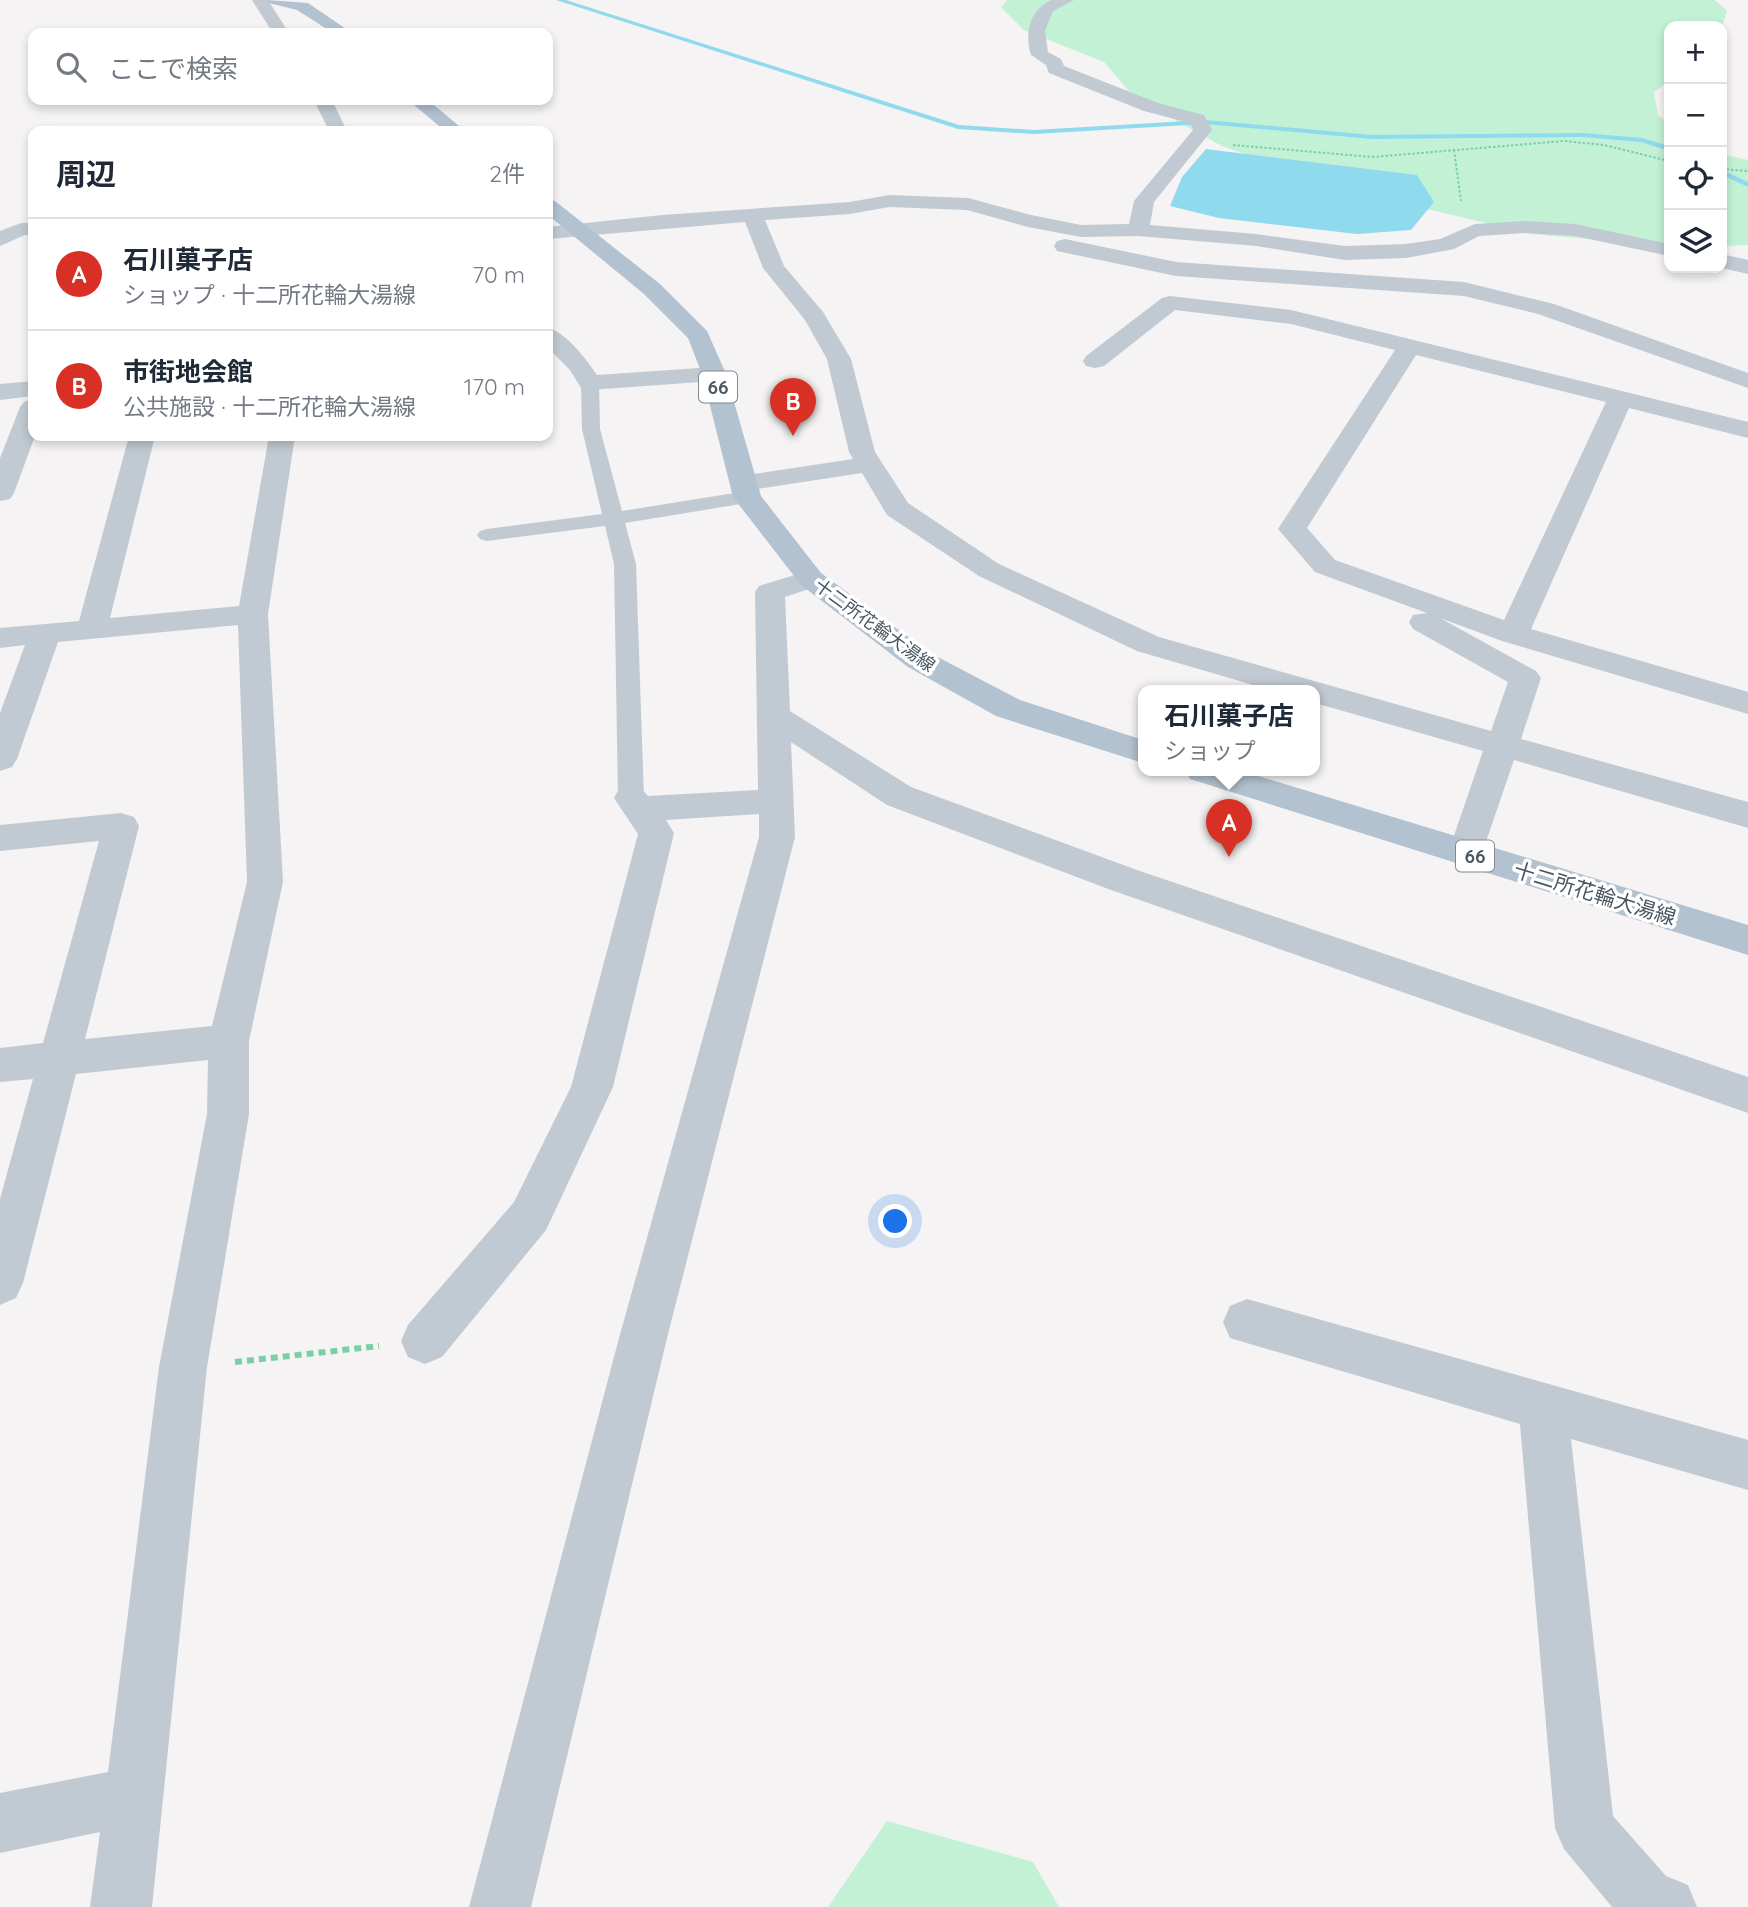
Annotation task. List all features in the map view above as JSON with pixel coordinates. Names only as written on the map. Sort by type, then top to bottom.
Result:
[{"type":"main road","points":[[275,0],[302,6],[336,28]]},
{"type":"main road","points":[[423,105],[450,126]]},
{"type":"main road","name":"十二所花輪大湯線","points":[[553,209],[652,289],[699,336],[715,374],[745,490],[811,579],[919,660],[1008,708],[1138,750]]},
{"type":"main road","name":"十二所花輪大湯線","points":[[1218,776],[1748,940]]},
{"type":"street","points":[[260,0],[278,28]]},
{"type":"street","points":[[1066,0],[1046,8],[1035,31],[1040,55],[1055,63],[1055,69],[1152,107],[1197,119],[1203,130],[1196,142],[1144,201],[1138,230]]},
{"type":"street","points":[[325,105],[336,126]]},
{"type":"street","points":[[553,232],[577,228],[850,208],[889,201],[968,204],[1028,221],[1081,231],[1138,230],[1256,240],[1345,253],[1406,251],[1446,244],[1475,230],[1525,227],[1575,230],[1664,249]]},
{"type":"street","points":[[850,208],[923,214],[1176,270],[1464,289],[1546,309],[1748,381]]},
{"type":"street","points":[[752,214],[774,268],[815,317],[839,359],[862,452],[897,509],[989,570],[1148,644],[1292,685]]},
{"type":"street","points":[[0,240],[21,229],[28,229]]},
{"type":"street","points":[[1727,262],[1748,267]]},
{"type":"street","points":[[1095,361],[1170,303],[1291,317],[1748,430]]},
{"type":"street","points":[[553,340],[579,366],[590,383],[715,374]]},
{"type":"street","points":[[1410,345],[1292,529],[1325,566],[1525,678],[1466,853]]},
{"type":"street","points":[[0,392],[28,389]]},
{"type":"street","points":[[1513,634],[1620,400]]},
{"type":"street","points":[[0,493],[28,420]]},
{"type":"street","points":[[92,629],[141,441]]},
{"type":"street","points":[[121,1907],[183,1367],[228,1114],[229,1041],[265,882],[253,614],[281,441]]},
{"type":"street","points":[[745,490],[870,464]]},
{"type":"street","points":[[1325,566],[1513,634],[1746,694]]},
{"type":"street","points":[[500,1907],[640,1352],[777,837],[770,592],[811,579]]},
{"type":"street","points":[[0,638],[253,614]]},
{"type":"street","points":[[0,760],[45,634]]},
{"type":"street","points":[[1320,693],[1748,815]]},
{"type":"street","points":[[774,715],[899,796],[1124,880],[1748,1095]]},
{"type":"street","points":[[635,803],[776,801]]},
{"type":"street","points":[[425,1341],[530,1216],[592,1087],[656,833],[635,803]]},
{"type":"street","points":[[0,838],[121,825],[0,1283]]},
{"type":"street","points":[[0,1065],[229,1041]]},
{"type":"street","points":[[1247,1322],[1748,1465]]},
{"type":"street","points":[[1543,1407],[1585,1828],[1645,1899],[1666,1907]]},
{"type":"street","points":[[0,1823],[134,1796]]},
{"type":"lane","points":[[590,383],[591,429],[625,564],[635,803]]},
{"type":"lane","points":[[487,535],[613,519],[745,490]]},
{"type":"path","points":[[1196,142],[1372,157],[1564,141],[1604,145],[1664,161]]},
{"type":"path","points":[[1454,150],[1461,206],[1475,230]]},
{"type":"path","points":[[1727,169],[1748,171]]},
{"type":"path","points":[[183,1367],[425,1341]]},
{"type":"green space","points":[[1007,0],[1715,0],[1727,11],[1724,21],[1664,21],[1664,85],[1654,92],[1658,115],[1664,120],[1664,246],[1532,234],[1343,189],[1222,146],[1135,98],[1104,62],[1024,30],[1001,7]]},
{"type":"green space","points":[[1727,155],[1748,160],[1748,245],[1727,246]]},
{"type":"green space","points":[[887,1821],[1033,1862],[1059,1907],[828,1907]]},
{"type":"water","points":[[1206,149],[1417,175],[1434,202],[1411,230],[1357,234],[1219,218],[1170,206],[1182,177]]},
{"type":"waterway","points":[[559,0],[958,127],[1034,132],[1205,122],[1372,137],[1583,135],[1642,140],[1664,147]]},
{"type":"waterway","points":[[1727,174],[1748,185]]},
{"type":"place","name":"市街地会館","points":[[793,436]]},
{"type":"place","name":"石川菓子店","points":[[1229,857]]}]
